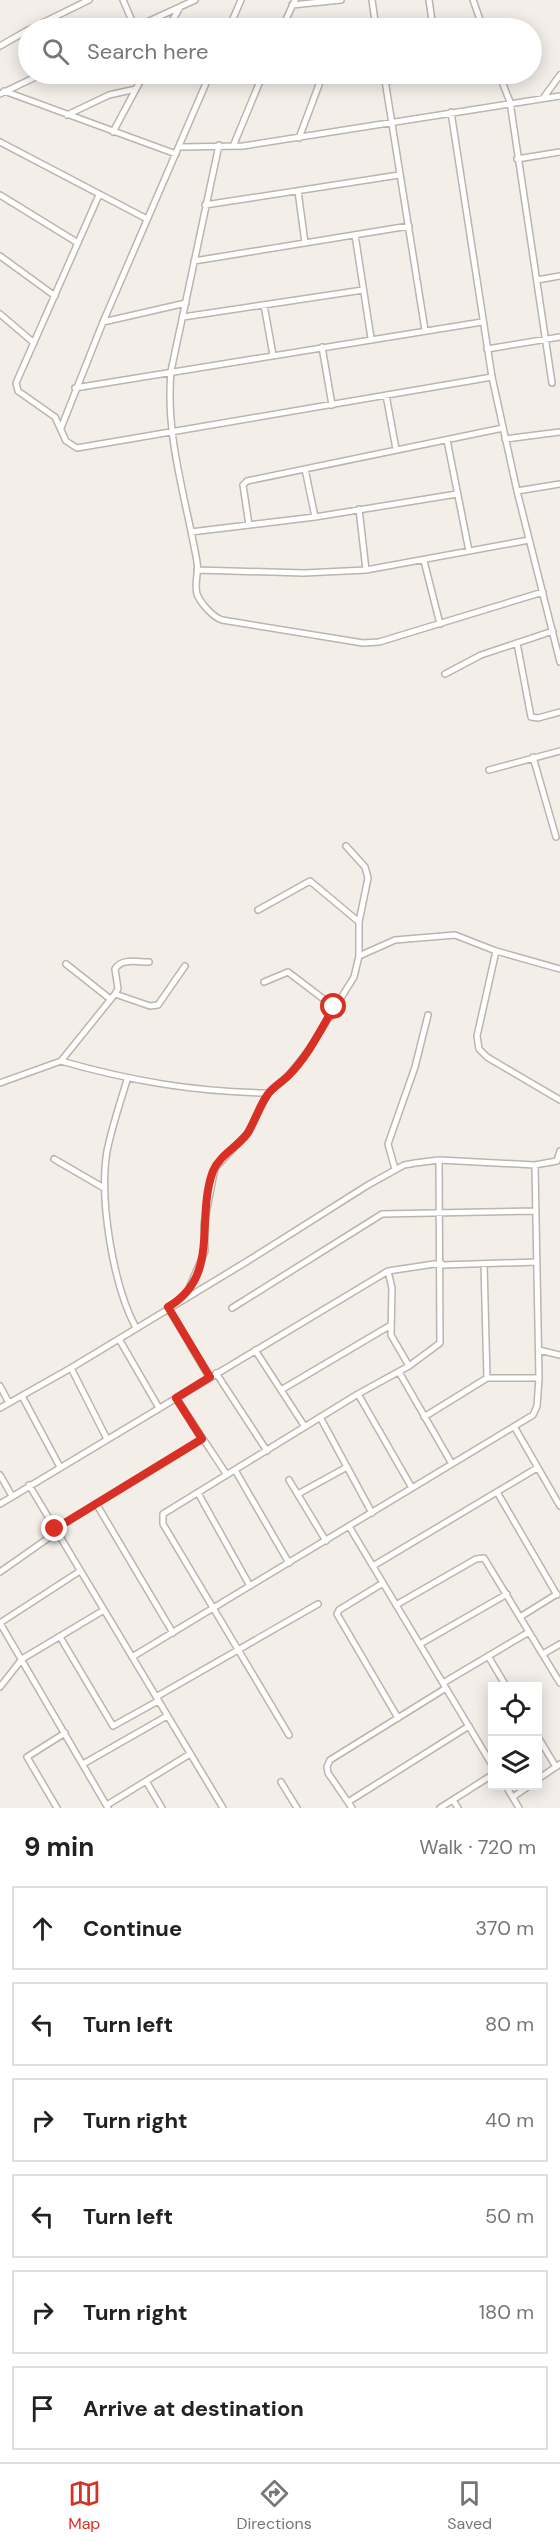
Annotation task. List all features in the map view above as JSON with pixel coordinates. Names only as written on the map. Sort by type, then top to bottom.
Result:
[{"type":"street","points":[[71,0],[73,7]]},
{"type":"street","points":[[52,18],[89,0]]},
{"type":"street","points":[[123,0],[131,18]]},
{"type":"street","points":[[158,18],[195,0]]},
{"type":"street","points":[[233,18],[241,0]]},
{"type":"street","points":[[286,18],[293,3],[341,0]]},
{"type":"street","points":[[372,0],[375,18]]},
{"type":"street","points":[[429,0],[432,18]]},
{"type":"street","points":[[473,0],[479,18]]},
{"type":"street","points":[[174,18],[179,9]]},
{"type":"street","points":[[0,46],[18,36]]},
{"type":"street","points":[[544,97],[560,75]]},
{"type":"street","points":[[2,92],[20,84]]},
{"type":"street","points":[[113,132],[139,84]]},
{"type":"street","points":[[61,428],[75,388],[206,84]]},
{"type":"street","points":[[234,144],[260,84]]},
{"type":"street","points":[[299,138],[319,84]]},
{"type":"street","points":[[386,84],[425,330]]},
{"type":"street","points":[[503,84],[510,102],[552,383]]},
{"type":"street","points":[[67,115],[109,95],[136,89]]},
{"type":"street","points":[[2,92],[176,154]]},
{"type":"street","points":[[180,147],[234,144],[243,146],[510,102],[560,96]]},
{"type":"street","points":[[451,112],[492,377],[517,491],[560,662]]},
{"type":"street","points":[[0,142],[147,219]]},
{"type":"street","points":[[219,145],[171,371],[168,405],[170,433],[197,570],[197,594],[215,617],[222,620],[363,643],[379,642],[543,591]]},
{"type":"street","points":[[517,159],[560,152]]},
{"type":"street","points":[[206,206],[399,175]]},
{"type":"street","points":[[298,191],[305,243]]},
{"type":"street","points":[[0,195],[78,243]]},
{"type":"street","points":[[99,195],[16,387],[55,417],[66,441],[77,448],[492,377]]},
{"type":"street","points":[[194,261],[410,226]]},
{"type":"street","points":[[355,235],[371,338]]},
{"type":"street","points":[[0,256],[55,296]]},
{"type":"street","points":[[537,280],[560,276]]},
{"type":"street","points":[[183,317],[363,290]]},
{"type":"street","points":[[103,322],[186,303]]},
{"type":"street","points":[[264,305],[273,356]]},
{"type":"street","points":[[0,314],[34,343]]},
{"type":"street","points":[[75,388],[371,338],[483,322]]},
{"type":"street","points":[[487,349],[560,337]]},
{"type":"street","points":[[322,347],[332,405]]},
{"type":"street","points":[[386,395],[396,449]]},
{"type":"street","points":[[249,525],[244,482],[503,428]]},
{"type":"street","points":[[505,439],[560,432]]},
{"type":"street","points":[[447,440],[469,551]]},
{"type":"street","points":[[306,469],[315,517]]},
{"type":"street","points":[[517,491],[560,484]]},
{"type":"street","points":[[191,532],[315,517],[457,494]]},
{"type":"street","points":[[359,509],[366,570]]},
{"type":"street","points":[[197,570],[304,573],[366,570],[529,540]]},
{"type":"street","points":[[424,561],[440,624]]},
{"type":"street","points":[[445,674],[481,655],[553,631]]},
{"type":"street","points":[[517,643],[531,717],[538,718],[560,712]]},
{"type":"street","points":[[489,770],[560,751]]},
{"type":"street","points":[[533,757],[556,837]]},
{"type":"street","points":[[186,1297],[205,1251],[204,1224],[214,1168],[248,1133],[268,1093],[289,1075],[308,1051],[354,977],[359,956],[358,922],[368,872],[346,846]]},
{"type":"street","points":[[258,910],[310,881],[358,922]]},
{"type":"street","points":[[359,956],[395,940],[455,935],[496,951],[560,969]]},
{"type":"street","points":[[496,951],[477,1036],[479,1049],[487,1057],[560,1100]]},
{"type":"street","points":[[0,1083],[61,1062],[118,989],[115,969],[118,964],[148,962]]},
{"type":"street","points":[[66,964],[110,998]]},
{"type":"street","points":[[115,994],[150,1006],[158,1005],[185,966]]},
{"type":"street","points":[[264,982],[288,972],[334,1007]]},
{"type":"street","points":[[395,1169],[388,1144],[415,1067],[428,1015]]},
{"type":"street","points":[[61,1062],[127,1080],[236,1092],[268,1093]]},
{"type":"street","points":[[127,1080],[108,1151],[104,1188],[111,1244],[124,1299],[136,1328]]},
{"type":"street","points":[[0,1408],[119,1339],[395,1169],[410,1164],[439,1160],[535,1165],[559,1162],[560,1151]]},
{"type":"street","points":[[54,1159],[104,1188]]},
{"type":"street","points":[[289,1735],[163,1524],[163,1514],[358,1394],[409,1366],[440,1343],[439,1160]]},
{"type":"street","points":[[132,1657],[350,1528],[412,1488],[514,1428],[536,1411],[539,1350],[535,1165]]},
{"type":"street","points":[[232,1308],[382,1215],[440,1211],[536,1211]]},
{"type":"street","points":[[0,1504],[388,1271],[441,1263],[442,1265],[537,1262]]},
{"type":"street","points":[[484,1264],[487,1378]]},
{"type":"street","points":[[388,1271],[392,1288],[391,1335],[409,1366]]},
{"type":"street","points":[[168,1307],[210,1377]]},
{"type":"street","points":[[281,1390],[391,1326]]},
{"type":"street","points":[[119,1339],[159,1408]]},
{"type":"street","points":[[255,1350],[305,1427]]},
{"type":"street","points":[[539,1350],[560,1355]]},
{"type":"street","points":[[71,1368],[107,1438]]},
{"type":"street","points":[[399,1372],[452,1464]]},
{"type":"street","points":[[216,1373],[267,1451]]},
{"type":"street","points":[[424,1417],[487,1378],[539,1378]]},
{"type":"street","points":[[0,1386],[9,1403]]},
{"type":"street","points":[[358,1394],[412,1488]]},
{"type":"street","points":[[22,1396],[60,1467]]},
{"type":"street","points":[[176,1398],[227,1474]]},
{"type":"street","points":[[320,1417],[372,1513]]},
{"type":"street","points":[[514,1428],[560,1506]]},
{"type":"street","points":[[0,1572],[56,1530],[202,1439]]},
{"type":"street","points":[[298,1494],[347,1467]]},
{"type":"street","points":[[373,1566],[537,1468]]},
{"type":"street","points":[[235,1470],[289,1563]]},
{"type":"street","points":[[0,1475],[12,1496]]},
{"type":"street","points":[[289,1480],[326,1541]]},
{"type":"street","points":[[29,1485],[223,1808]]},
{"type":"street","points":[[497,1492],[558,1594],[520,1617]]},
{"type":"street","points":[[198,1493],[250,1586]]},
{"type":"street","points":[[97,1505],[173,1633]]},
{"type":"street","points":[[350,1528],[488,1758]]},
{"type":"street","points":[[396,1605],[482,1558],[488,1562],[560,1683]]},
{"type":"street","points":[[80,1571],[0,1623],[107,1807],[190,1754]]},
{"type":"street","points":[[383,1583],[339,1610],[337,1614],[398,1718]]},
{"type":"street","points":[[420,1644],[507,1594]]},
{"type":"street","points":[[60,1636],[113,1726],[237,1649],[318,1604]]},
{"type":"street","points":[[0,1687],[22,1659],[104,1610]]},
{"type":"street","points":[[352,1808],[328,1773],[328,1764],[488,1656],[529,1632]]},
{"type":"street","points":[[543,1654],[560,1644]]},
{"type":"street","points":[[488,1656],[504,1682]]},
{"type":"street","points":[[83,1764],[167,1716]]},
{"type":"street","points":[[348,1802],[469,1726]]},
{"type":"street","points":[[57,1808],[27,1757],[64,1733]]},
{"type":"street","points":[[542,1744],[558,1766],[542,1776]]},
{"type":"street","points":[[440,1808],[488,1778]]},
{"type":"street","points":[[146,1781],[162,1808]]},
{"type":"street","points":[[281,1782],[297,1808]]},
{"type":"street","points":[[509,1790],[519,1808]]},
{"type":"street","points":[[513,1797],[522,1790]]},
{"type":"street","points":[[453,1800],[458,1808]]},
{"type":"route","points":[[55,1529],[202,1439],[176,1398],[210,1377],[168,1307],[186,1297],[205,1251],[204,1224],[214,1168],[248,1133],[268,1093],[289,1075],[308,1051],[334,1007]]}]
